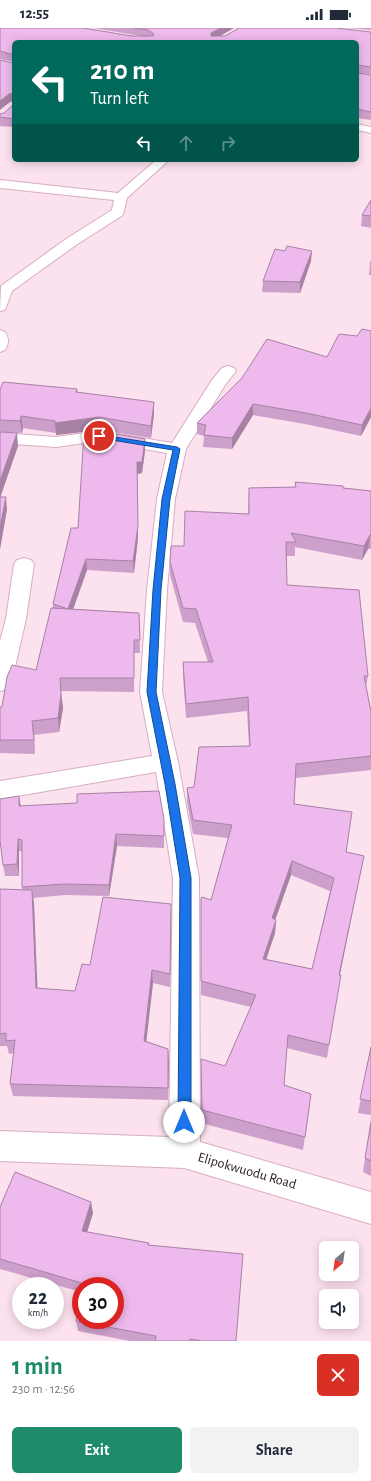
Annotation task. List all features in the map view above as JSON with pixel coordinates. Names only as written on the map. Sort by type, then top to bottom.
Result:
[{"type":"street","points":[[359,127],[371,130]]},
{"type":"street","points":[[0,307],[6,289],[71,242],[118,212],[121,197],[161,162]]},
{"type":"street","points":[[0,184],[121,197]]},
{"type":"street","points":[[0,335],[0,347]]},
{"type":"street","points":[[184,1153],[186,878],[166,762],[151,692],[157,590],[166,499],[177,449],[218,383],[228,371]]},
{"type":"street","points":[[0,438],[56,442],[99,436],[177,449]]},
{"type":"street","points":[[0,684],[16,619],[24,564]]},
{"type":"street","points":[[0,790],[166,762]]},
{"type":"street","name":"Elipokwuodu Road","points":[[0,1146],[184,1153],[371,1208]]},
{"type":"building","points":[[0,28],[83,28],[132,36],[153,36],[154,34],[148,30],[134,28],[221,28],[211,33],[211,36],[225,36],[239,28],[336,28],[371,32],[371,67],[359,65],[359,40],[12,40],[12,54],[0,51]]},
{"type":"building","points":[[0,60],[12,63],[12,93],[0,101]]},
{"type":"building","points":[[359,73],[371,75],[371,112],[359,109]]},
{"type":"building","points":[[12,106],[12,119],[0,117],[0,114],[4,113]]},
{"type":"building","points":[[371,200],[371,216],[362,215]]},
{"type":"building","points":[[287,246],[312,251],[300,282],[263,281],[275,249],[285,251]]},
{"type":"building","points":[[362,329],[371,331],[371,408],[362,425],[253,404],[232,438],[204,435],[206,425],[197,423],[242,378],[267,339],[327,357],[339,334],[357,336]]},
{"type":"building","points":[[3,382],[77,389],[76,392],[154,402],[151,426],[99,417],[55,423],[55,421],[21,416],[20,421],[0,420],[0,390]]},
{"type":"building","points":[[98,431],[145,439],[142,462],[137,462],[138,526],[133,561],[86,559],[68,609],[53,604],[71,528],[78,528],[84,433]]},
{"type":"building","points":[[0,432],[17,433],[0,481]]},
{"type":"building","points":[[295,482],[343,486],[343,488],[371,491],[371,535],[364,546],[291,533],[296,542],[286,542],[287,585],[359,590],[368,676],[364,676],[371,712],[371,756],[296,764],[294,804],[352,812],[346,852],[364,856],[339,975],[341,975],[329,1045],[288,1035],[284,1085],[311,1094],[305,1137],[202,1110],[201,1059],[225,1066],[256,995],[201,981],[201,899],[202,897],[211,900],[232,825],[193,820],[187,788],[194,787],[199,747],[250,746],[248,697],[186,704],[183,662],[213,662],[196,609],[183,608],[170,562],[171,546],[184,546],[185,511],[249,514],[249,488],[296,487]],"holes":[[[292,861],[334,878],[312,969],[263,959],[276,920],[272,918]]]},
{"type":"building","points":[[0,497],[6,497],[0,528]]},
{"type":"building","points":[[51,608],[139,613],[140,640],[134,640],[134,678],[60,678],[61,694],[58,718],[32,721],[34,740],[0,740],[0,707],[2,707],[7,677],[12,665],[36,670]]},
{"type":"building","points":[[159,791],[164,819],[164,836],[116,834],[109,885],[64,884],[22,887],[22,840],[18,839],[17,864],[3,865],[0,840],[0,799],[19,796],[19,806],[77,803],[77,794]]},
{"type":"building","points":[[0,889],[32,890],[36,988],[75,991],[82,964],[90,965],[103,897],[171,904],[170,974],[152,970],[144,1041],[168,1049],[168,1088],[10,1084],[15,1040],[6,1041],[6,1033],[0,1034]]},
{"type":"building","points":[[371,1047],[371,1101],[360,1099]]},
{"type":"building","points":[[371,1123],[371,1161],[365,1158]]},
{"type":"building","points":[[15,1172],[91,1202],[82,1231],[149,1243],[148,1245],[243,1254],[236,1341],[202,1341],[190,1339],[190,1341],[155,1341],[156,1336],[119,1329],[124,1329],[124,1277],[72,1277],[72,1280],[0,1259],[0,1207]]},
{"type":"route","points":[[99,436],[177,449],[166,499],[157,590],[151,692],[166,762],[186,878],[184,1122]]}]
